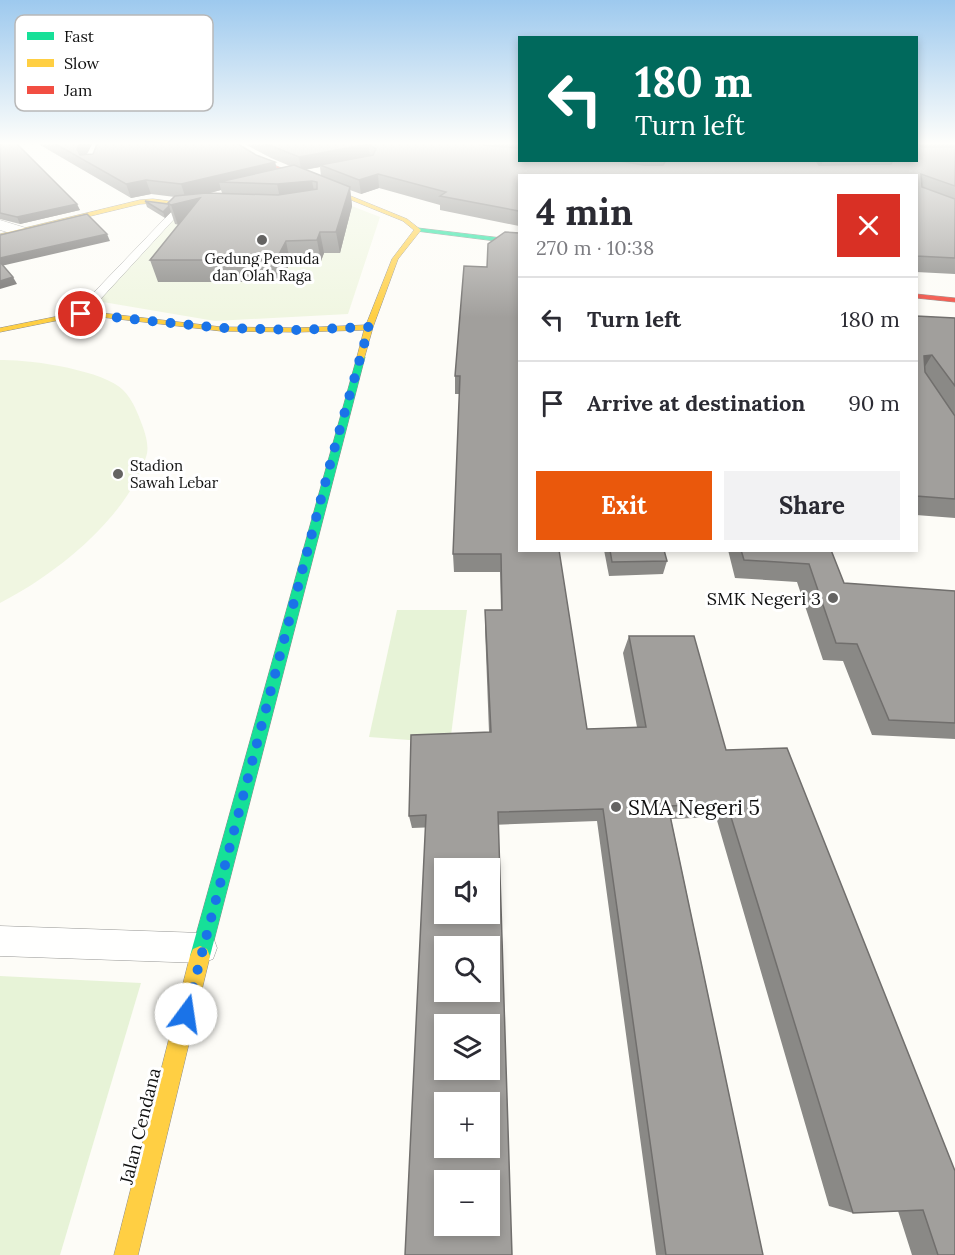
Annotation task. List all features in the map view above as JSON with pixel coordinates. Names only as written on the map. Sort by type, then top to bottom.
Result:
[{"type":"main road","points":[[0,236],[148,201]]},
{"type":"main road","points":[[155,201],[186,205],[205,201]]},
{"type":"main road","points":[[357,201],[405,220],[418,230],[518,242]]},
{"type":"main road","name":"Jalan Cendana","points":[[126,1255],[202,948],[369,327],[394,259],[418,230]]},
{"type":"main road","points":[[918,296],[955,300]]},
{"type":"main road","points":[[0,330],[81,314],[221,328],[297,330],[369,327]]},
{"type":"street","points":[[0,225],[20,231]]},
{"type":"lane","points":[[81,314],[173,215],[195,208],[214,208]]},
{"type":"lane","points":[[0,941],[202,948]]},
{"type":"green space","name":"Gedung Pemuda dan Olah Raga","points":[[220,201],[338,201],[380,217],[348,314],[215,321],[97,301],[177,212]]},
{"type":"green space","points":[[0,360],[28,361],[65,367],[83,371],[113,383],[123,390],[134,405],[144,430],[147,449],[137,480],[106,523],[65,561],[0,603]]},
{"type":"green space","points":[[397,610],[467,610],[450,743],[369,737]]},
{"type":"green space","points":[[0,976],[141,983],[60,1255],[0,1255]]},
{"type":"building","points":[[0,201],[74,201],[77,204],[17,217],[0,213]]},
{"type":"building","points":[[145,201],[168,204],[169,206],[163,212]]},
{"type":"building","points":[[170,201],[189,201],[171,205],[168,203]]},
{"type":"building","points":[[198,201],[346,201],[336,232],[320,232],[317,240],[286,241],[276,260],[150,260]]},
{"type":"building","points":[[464,201],[518,201],[518,211]]},
{"type":"building","points":[[918,201],[955,201],[955,258],[918,256]]},
{"type":"building","points":[[87,214],[107,234],[0,258],[0,235]]},
{"type":"building","points":[[505,232],[518,233],[518,552],[559,552],[587,729],[646,727],[629,636],[694,636],[726,750],[787,748],[955,1171],[955,1255],[938,1255],[923,1210],[853,1213],[727,804],[668,806],[763,1255],[666,1255],[603,809],[498,812],[499,858],[434,858],[434,924],[500,924],[500,875],[512,1255],[405,1255],[426,815],[409,816],[411,735],[491,732],[485,610],[502,610],[501,554],[453,554],[460,376],[455,376],[464,266],[487,267],[488,244]]},
{"type":"building","points":[[0,262],[13,277],[0,281]]},
{"type":"building","points":[[918,316],[955,318],[955,386],[932,355],[924,356],[925,372],[955,416],[955,499],[918,496]]},
{"type":"building","points":[[610,552],[665,552],[667,561],[612,562]]},
{"type":"building","points":[[742,552],[832,552],[844,583],[955,591],[955,723],[889,720],[857,644],[836,643],[809,564],[744,560]]},
{"type":"traffic: fast","points":[[418,230],[518,242]]},
{"type":"traffic: fast","points":[[200,956],[361,357]]},
{"type":"traffic: slow","points":[[0,236],[140,202],[153,201],[183,205],[204,201]]},
{"type":"traffic: slow","points":[[357,201],[405,220],[418,230],[395,259],[369,327],[361,357]]},
{"type":"traffic: slow","points":[[0,330],[84,313],[221,329],[297,330],[369,327]]},
{"type":"traffic: slow","points":[[126,1255],[200,956]]},
{"type":"traffic: jam","points":[[918,296],[955,300]]},
{"type":"place","name":"Gedung Pemuda dan Olah Raga","points":[[262,240]]},
{"type":"place","name":"Stadion Sawah Lebar","points":[[118,474]]},
{"type":"place","name":"SMK Negeri 3","points":[[833,598]]},
{"type":"place","name":"SMA Negeri 5","points":[[616,807]]},
{"type":"route","points":[[81,314],[99,314],[188,326],[255,330],[369,327],[332,457],[186,1014]]}]
